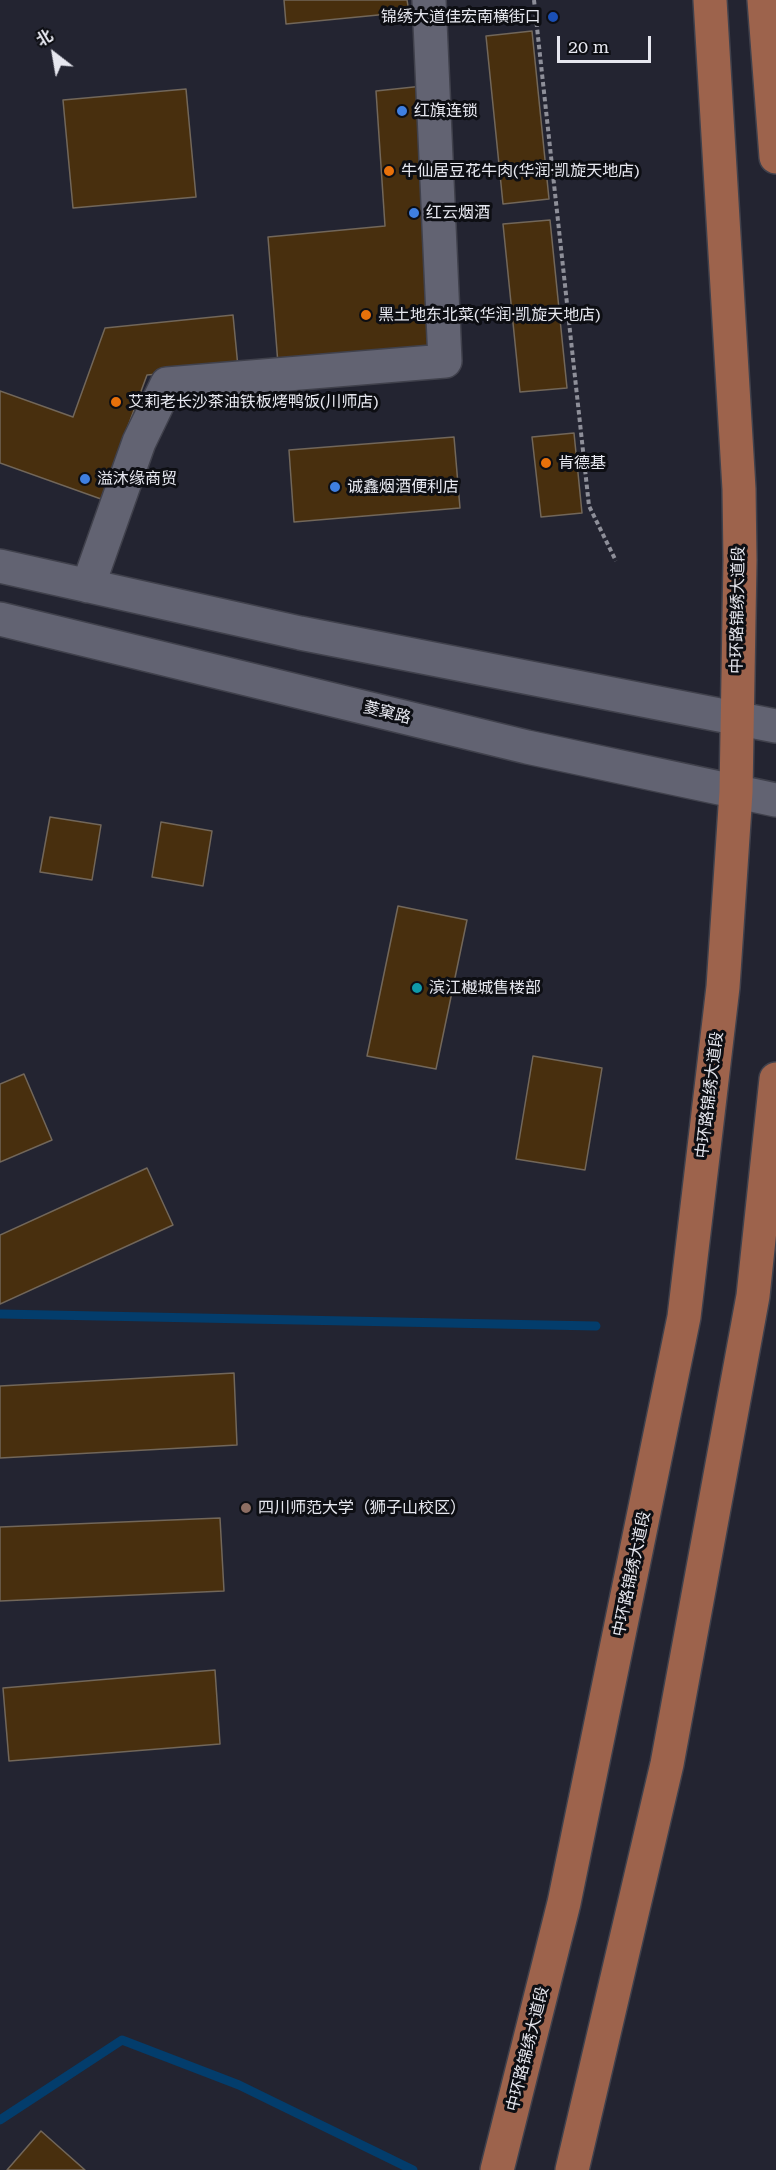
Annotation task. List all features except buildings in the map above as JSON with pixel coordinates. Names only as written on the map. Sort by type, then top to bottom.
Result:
[{"type":"main road","name":"中环路锦绣大道段","points":[[497,2170],[564,1903],[684,1317],[723,987],[736,792],[740,560],[739,489],[710,0]]},
{"type":"main road","points":[[764,0],[776,157]]},
{"type":"main road","points":[[572,2170],[667,1764],[753,1296],[776,1078]]},
{"type":"street","points":[[88,586],[139,442],[167,384],[445,362],[429,0],[438,0]]},
{"type":"street","points":[[0,566],[300,633],[776,726]]},
{"type":"street","name":"菱窠路","points":[[0,619],[527,747],[776,800]]},
{"type":"path","points":[[534,0],[589,506],[616,561]]},
{"type":"waterway","points":[[0,1314],[596,1326]]},
{"type":"waterway","points":[[0,2120],[122,2040],[239,2085],[413,2170]]},
{"type":"place","name":"锦绣大道佳宏南横街口","points":[[553,17]]},
{"type":"place","name":"红旗连锁","points":[[402,111]]},
{"type":"place","name":"牛仙居豆花牛肉(华润·凯旋天地店)","points":[[389,171]]},
{"type":"place","name":"红云烟酒","points":[[414,213]]},
{"type":"place","name":"黑土地东北菜(华润·凯旋天地店)","points":[[366,315]]},
{"type":"place","name":"艾莉老长沙茶油铁板烤鸭饭(川师店)","points":[[116,402]]},
{"type":"place","name":"肯德基","points":[[546,463]]},
{"type":"place","name":"溢沐缘商贸","points":[[85,479]]},
{"type":"place","name":"诚鑫烟酒便利店","points":[[335,487]]},
{"type":"place","name":"滨江樾城售楼部","points":[[417,988]]},
{"type":"place","name":"四川师范大学（狮子山校区）","points":[[246,1508]]}]
